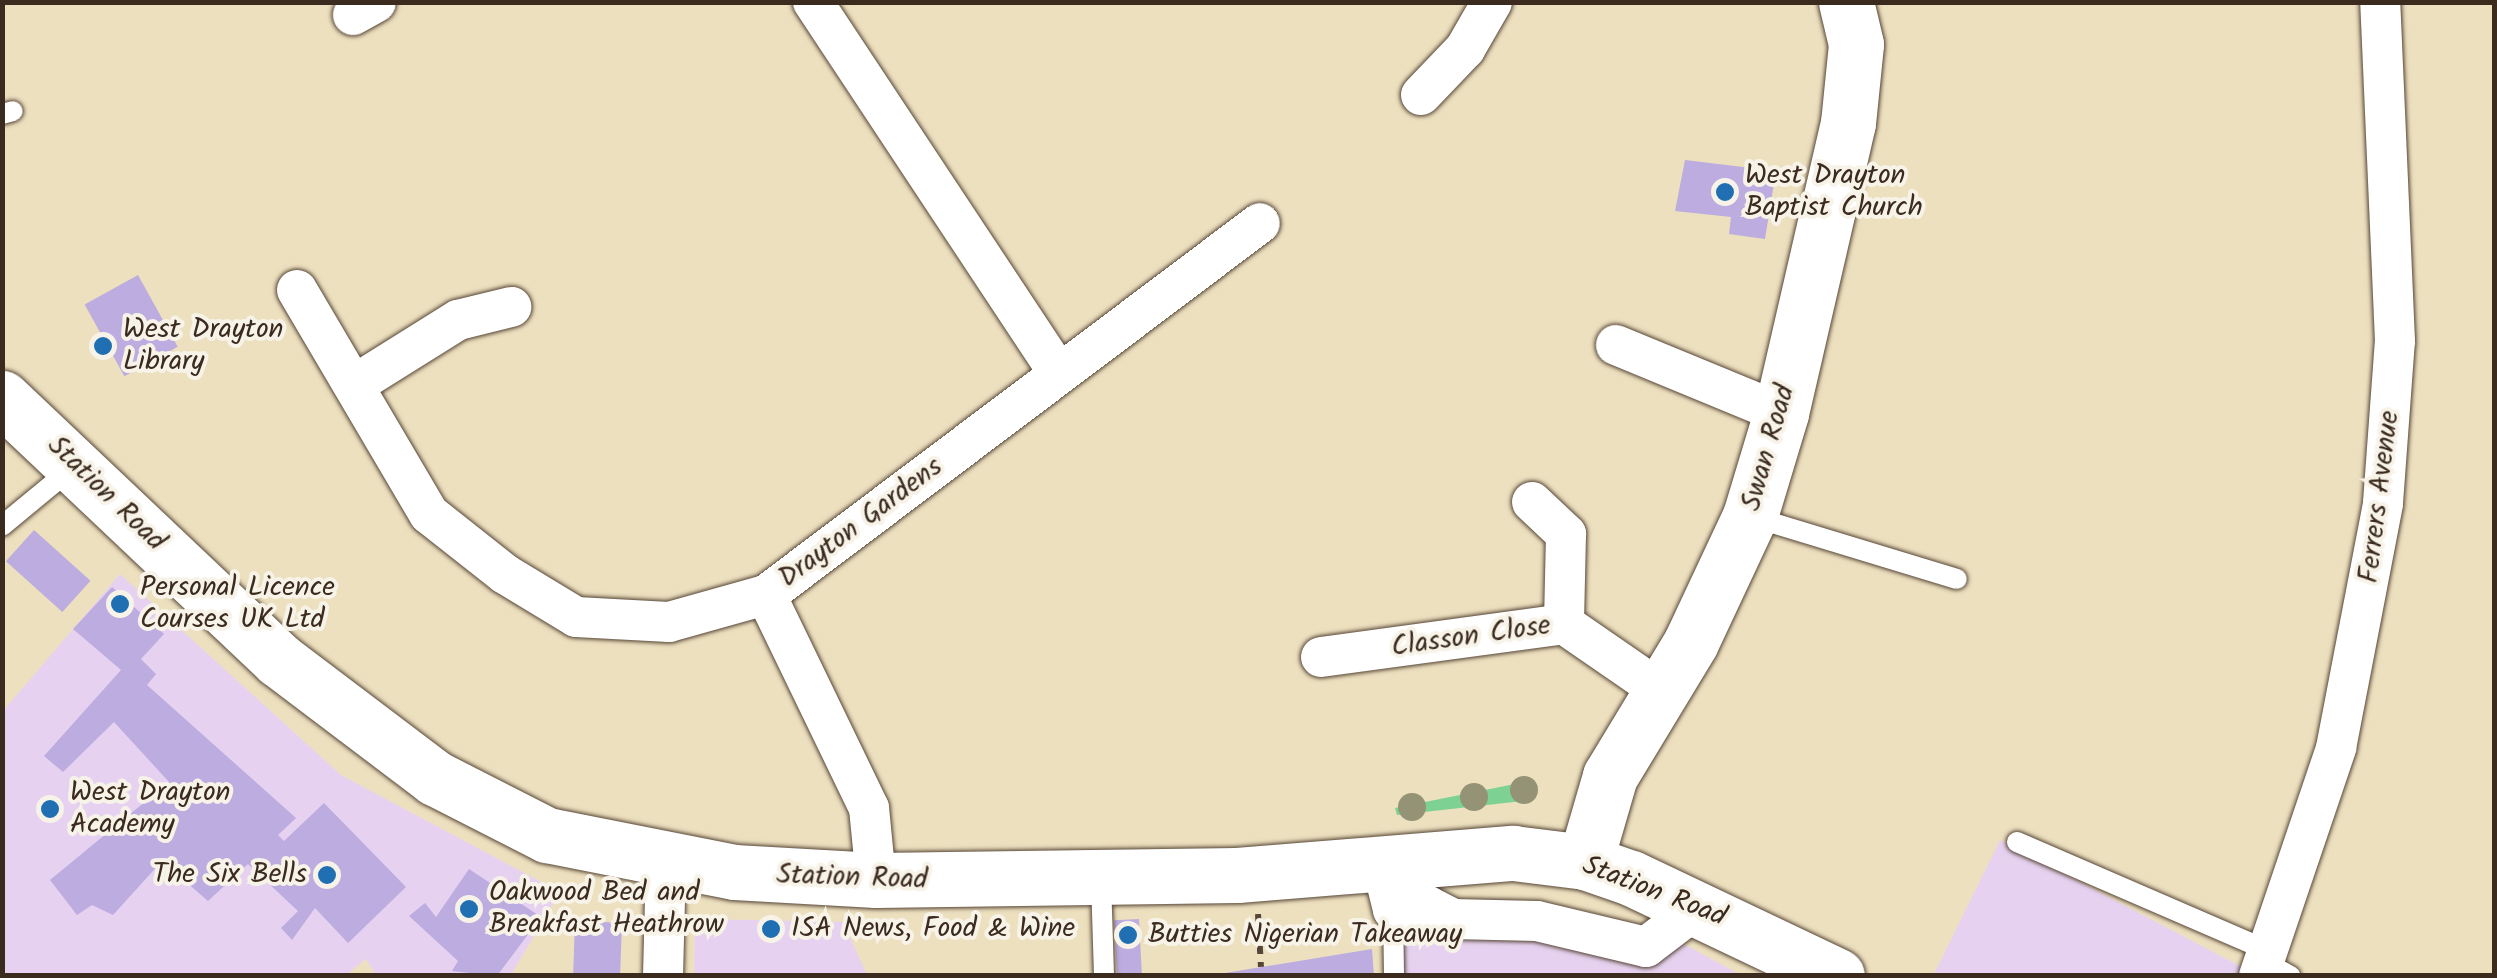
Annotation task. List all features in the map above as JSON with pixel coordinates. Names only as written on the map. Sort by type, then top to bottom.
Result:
[{"type":"street","points":[[814,2],[1059,373]]},
{"type":"street","points":[[1421,95],[1465,50],[1492,2]]},
{"type":"street","name":"Swan Road","points":[[1585,862],[1610,776],[1712,602],[1750,516],[1781,413],[1848,123],[1856,44],[1846,2]]},
{"type":"street","name":"Ferrers Avenue","points":[[2271,966],[2336,748],[2383,503],[2395,340],[2380,2]]},
{"type":"street","name":"Drayton Gardens","points":[[876,880],[869,808],[766,595],[1260,223]]},
{"type":"street","points":[[297,290],[429,514],[504,574],[576,617],[669,622],[766,595]]},
{"type":"street","points":[[354,384],[458,320],[511,307]]},
{"type":"street","points":[[1616,345],[1781,413]]},
{"type":"street","name":"Station Road","points":[[2,398],[76,464],[278,660],[435,778],[547,834],[666,862],[876,880],[1387,885],[1476,852],[1585,862],[1700,906],[1837,976]]},
{"type":"street","points":[[1532,502],[1566,534],[1564,624]]},
{"type":"street","name":"Classon Close","points":[[1321,657],[1564,624],[1660,691]]},
{"type":"street","points":[[663,976],[666,862]]},
{"type":"street","points":[[1387,885],[1454,919],[1537,921],[1646,947],[1700,906]]},
{"type":"lane","points":[[2,526],[76,464]]},
{"type":"lane","points":[[1750,516],[1957,579]]},
{"type":"lane","points":[[2017,842],[2271,966]]},
{"type":"lane","points":[[1101,880],[1104,976]]},
{"type":"lane","points":[[1387,885],[1394,976]]},
{"type":"shaded area","points":[[120,574],[341,775],[560,892],[511,975],[376,975],[366,959],[345,976],[3,976],[3,711]]},
{"type":"shaded area","points":[[2000,840],[2257,975],[1933,976]]},
{"type":"shaded area","points":[[1503,899],[1684,944],[1741,975],[1393,976],[1400,903]]},
{"type":"shaded area","points":[[701,919],[843,922],[867,975],[694,975],[695,925]]},
{"type":"green space","points":[[1535,780],[1523,801],[1397,815],[1395,808]]},
{"type":"building","name":"West Drayton Baptist Church","points":[[1685,160],[1776,171],[1765,239],[1729,234],[1731,217],[1675,211]]},
{"type":"building","points":[[138,275],[178,347],[124,376],[85,305]]},
{"type":"building","points":[[34,530],[90,581],[62,612],[6,561]]},
{"type":"building","points":[[112,587],[164,634],[141,659],[156,674],[147,685],[296,818],[278,835],[284,841],[324,803],[406,887],[348,943],[315,908],[292,940],[281,928],[298,911],[248,864],[208,901],[162,861],[113,915],[92,905],[77,915],[50,880],[169,782],[114,722],[63,772],[44,756],[121,670],[73,629]]},
{"type":"building","points":[[469,869],[541,917],[497,976],[452,971],[458,961],[409,916],[425,903],[436,917]]},
{"type":"building","points":[[1139,919],[1142,976],[1117,976],[1114,920]]},
{"type":"building","points":[[575,921],[622,923],[620,976],[573,976]]},
{"type":"building","points":[[1372,949],[1374,976],[1225,976],[1225,973]]},
{"type":"place","name":"West Drayton Baptist Church","points":[[1725,192]]},
{"type":"place","name":"West Drayton Library","points":[[103,346]]},
{"type":"place","name":"Personal Licence Courses UK Ltd","points":[[120,604]]},
{"type":"place","name":"West Drayton Academy","points":[[50,809]]},
{"type":"place","name":"The Six Bells","points":[[327,875]]},
{"type":"place","name":"Oakwood Bed and Breakfast Heathrow","points":[[469,909]]},
{"type":"place","name":"ISA News, Food & Wine","points":[[771,929]]},
{"type":"place","name":"Butties Nigerian Takeaway","points":[[1128,935]]}]
